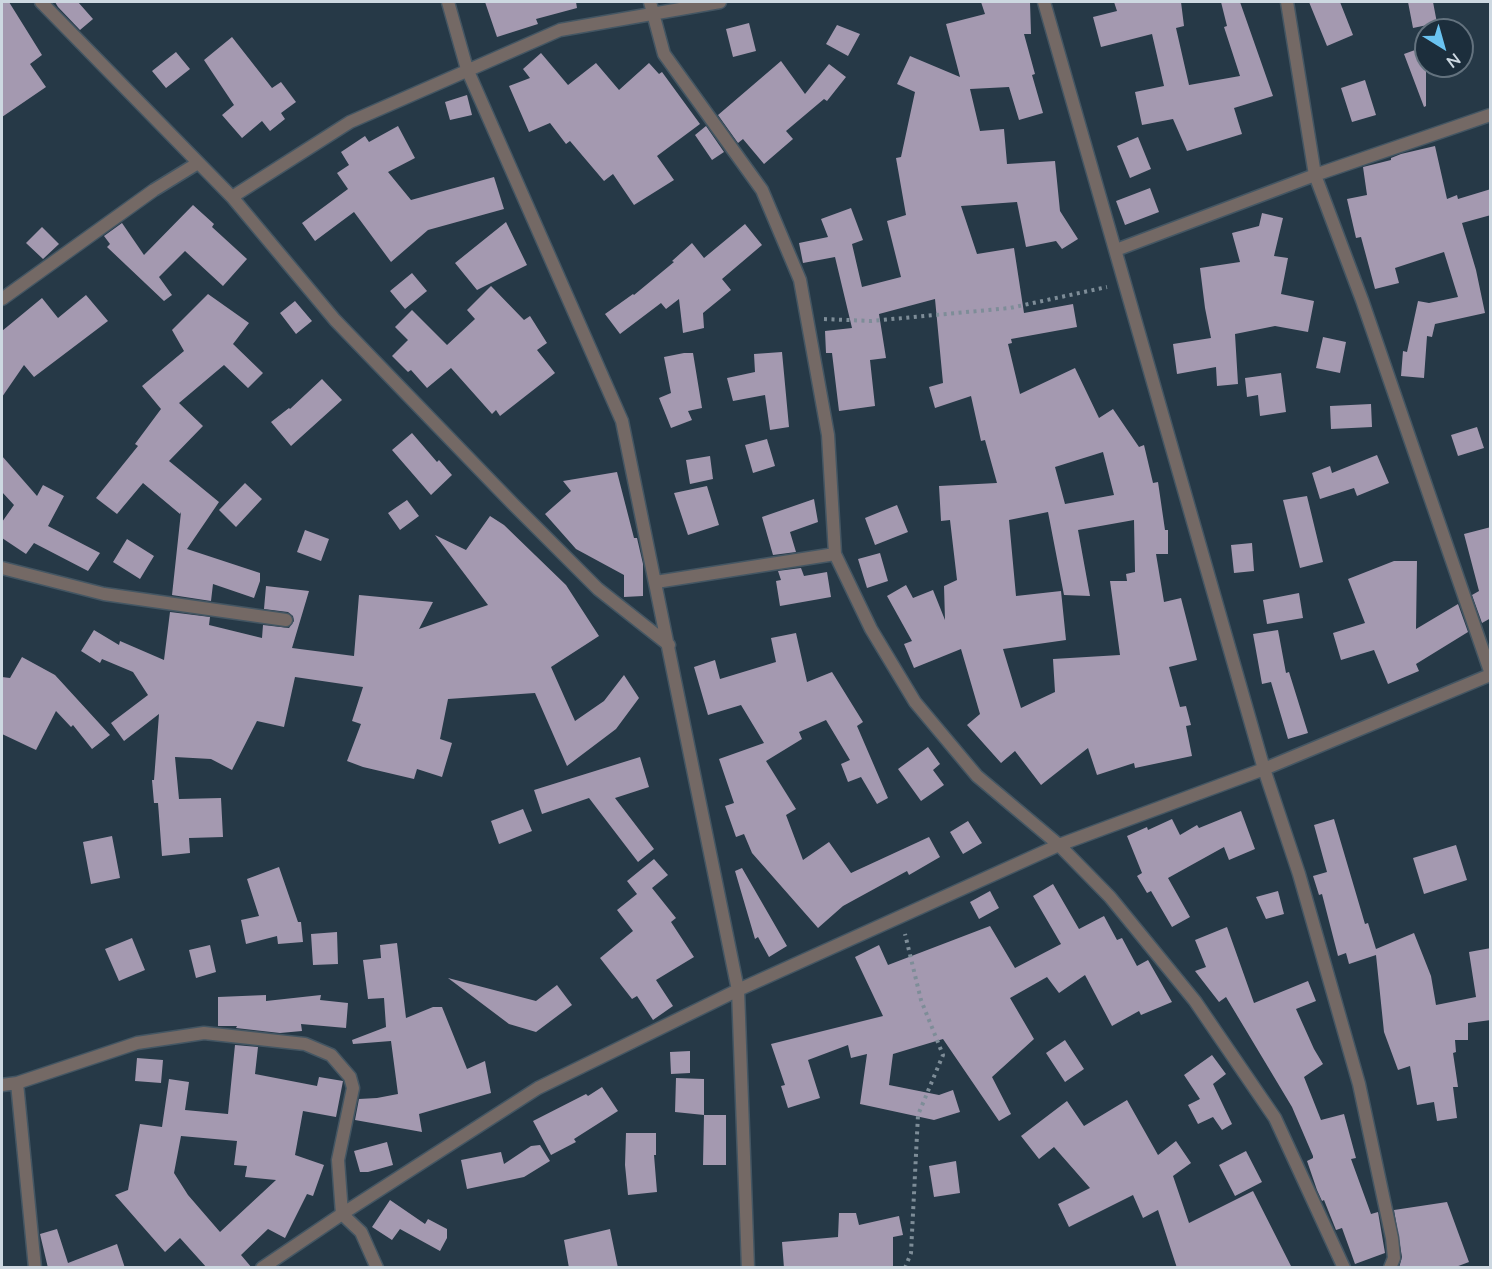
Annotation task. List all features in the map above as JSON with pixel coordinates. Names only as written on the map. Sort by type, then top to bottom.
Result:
[{"type":"street","points":[[41,2],[232,197],[335,320],[505,496],[598,589],[669,645]]},
{"type":"street","points":[[448,2],[467,69],[622,420],[738,990],[748,1268]]},
{"type":"street","points":[[232,197],[350,122],[560,30],[651,7],[720,2]]},
{"type":"street","points":[[1044,2],[1264,769],[1299,874],[1359,1084],[1392,1238],[1394,1258],[1390,1268]]},
{"type":"street","points":[[262,1268],[538,1088],[738,990],[1059,845],[1264,769],[1491,673],[1366,311],[1315,174],[1287,2]]},
{"type":"street","points":[[651,7],[664,54],[762,190],[800,280],[828,435],[835,554],[871,629],[915,702],[977,776],[1059,845],[1110,897],[1195,1001],[1275,1118],[1344,1268]]},
{"type":"street","points":[[1116,250],[1315,174],[1491,115]]},
{"type":"street","points":[[2,297],[154,190],[198,163]]},
{"type":"street","points":[[656,582],[835,554]]},
{"type":"street","points":[[2,568],[104,594],[286,620]]},
{"type":"street","points":[[2,1085],[17,1083],[137,1043],[204,1033],[304,1044],[331,1055],[350,1077],[353,1088],[338,1160],[342,1214],[362,1232],[377,1268]]},
{"type":"street","points":[[17,1083],[35,1268]]},
{"type":"path","points":[[808,319],[871,321],[1010,308],[1126,284]]},
{"type":"path","points":[[901,916],[921,1000],[943,1055],[918,1115],[911,1253],[905,1268]]},
{"type":"building","points":[[2,2],[9,2],[42,55],[30,64],[46,87],[2,117]]},
{"type":"building","points":[[55,2],[78,2],[93,19],[80,30]]},
{"type":"building","points":[[485,2],[576,2],[577,8],[536,19],[538,24],[497,37]]},
{"type":"building","points":[[981,2],[1030,2],[1031,34],[1024,34],[1035,74],[1032,75],[1043,113],[1019,120],[1009,87],[970,89],[980,131],[1004,129],[1007,164],[1055,161],[1060,211],[1078,239],[1062,249],[1056,241],[1026,247],[1017,202],[961,206],[977,254],[1014,248],[1024,313],[1073,304],[1077,327],[1011,339],[1012,343],[1008,344],[1020,394],[1075,368],[1099,418],[1113,409],[1139,447],[1144,445],[1153,483],[1158,482],[1165,530],[1168,530],[1168,554],[1156,554],[1164,602],[1181,598],[1197,660],[1169,667],[1180,707],[1186,706],[1191,725],[1186,726],[1192,756],[1135,768],[1134,763],[1097,775],[1088,748],[1041,785],[1015,751],[1001,763],[967,725],[980,714],[961,649],[914,668],[904,644],[912,641],[887,596],[906,585],[913,598],[933,590],[945,620],[944,586],[957,580],[950,520],[941,521],[939,486],[997,483],[985,440],[981,441],[971,396],[935,408],[929,387],[943,383],[935,299],[879,314],[886,358],[870,360],[875,406],[839,411],[832,353],[826,353],[825,331],[852,328],[835,257],[803,263],[799,243],[828,237],[821,219],[851,208],[863,240],[852,244],[862,287],[901,277],[887,221],[906,215],[896,158],[901,157],[915,92],[897,84],[910,56],[960,77],[946,24],[985,14]],"holes":[[[1103,452],[1114,495],[1065,504],[1055,467]],[[1048,512],[1064,595],[1090,596],[1078,530],[1134,520],[1135,572],[1126,574],[1127,581],[1110,581],[1120,655],[1053,659],[1055,692],[1021,708],[1003,649],[1066,640],[1061,591],[1016,596],[1009,520]]]},
{"type":"building","points":[[1114,2],[1181,2],[1184,26],[1176,28],[1189,85],[1240,76],[1224,27],[1227,26],[1221,2],[1240,2],[1273,96],[1234,108],[1242,134],[1187,151],[1173,119],[1142,125],[1135,92],[1164,86],[1152,34],[1101,47],[1093,17],[1117,11]]},
{"type":"building","points":[[1309,2],[1340,2],[1353,35],[1327,46]]},
{"type":"building","points":[[1408,2],[1433,2],[1436,18],[1414,18],[1413,28]]},
{"type":"building","points":[[749,23],[756,51],[733,57],[726,29]]},
{"type":"building","points":[[837,25],[860,34],[848,56],[826,44]]},
{"type":"building","points":[[232,37],[272,88],[281,82],[296,102],[281,113],[285,119],[270,131],[262,121],[242,138],[222,115],[234,105],[204,60]]},
{"type":"building","points":[[1414,50],[1414,78],[1426,78],[1426,106],[1424,107],[1404,54]]},
{"type":"building","points":[[176,52],[190,69],[166,88],[152,71]]},
{"type":"building","points":[[541,53],[568,85],[596,63],[619,90],[649,63],[659,74],[662,72],[700,124],[657,156],[674,180],[634,205],[613,174],[604,181],[570,141],[566,144],[550,123],[529,132],[509,86],[530,78],[523,69]]},
{"type":"building","points":[[781,61],[805,94],[829,64],[846,77],[827,101],[824,99],[786,131],[793,139],[764,164],[743,139],[738,143],[718,115]]},
{"type":"building","points":[[1365,80],[1376,115],[1352,122],[1341,88]]},
{"type":"building","points":[[467,95],[472,115],[450,120],[445,102]]},
{"type":"building","points":[[398,126],[415,158],[388,172],[411,200],[494,177],[504,209],[428,230],[391,262],[354,212],[315,241],[302,223],[348,189],[337,173],[349,165],[341,152],[365,136],[369,142]]},
{"type":"building","points":[[706,126],[724,152],[712,160],[695,135]]},
{"type":"building","points":[[1138,137],[1151,169],[1130,178],[1117,146]]},
{"type":"building","points":[[1435,146],[1447,199],[1457,195],[1458,199],[1491,189],[1491,215],[1462,223],[1476,270],[1485,313],[1435,324],[1432,337],[1427,336],[1424,378],[1401,376],[1403,351],[1407,352],[1418,301],[1429,303],[1458,297],[1444,252],[1395,268],[1399,283],[1375,289],[1361,237],[1356,238],[1347,199],[1367,195],[1363,167],[1391,160],[1401,154]]},
{"type":"building","points":[[1150,188],[1159,212],[1125,225],[1116,201]]},
{"type":"building","points":[[193,205],[214,224],[212,227],[247,259],[223,286],[185,251],[159,277],[172,295],[164,301],[107,247],[110,244],[104,236],[122,223],[144,255]]},
{"type":"building","points":[[1262,213],[1283,218],[1274,256],[1288,258],[1281,294],[1314,301],[1308,332],[1275,326],[1235,334],[1238,384],[1217,386],[1216,367],[1177,374],[1173,344],[1211,338],[1200,268],[1240,262],[1232,233],[1259,226]]},
{"type":"building","points":[[506,222],[527,265],[477,290],[455,263]]},
{"type":"building","points":[[745,224],[762,245],[722,279],[731,290],[703,313],[704,328],[683,333],[679,299],[666,309],[661,303],[620,334],[605,314],[634,295],[674,262],[672,261],[692,243],[704,258]]},
{"type":"building","points":[[42,227],[59,244],[43,259],[26,243]]},
{"type":"building","points":[[412,273],[427,291],[405,309],[390,291]]},
{"type":"building","points":[[491,286],[524,320],[530,316],[547,343],[537,350],[555,373],[500,416],[496,410],[492,414],[451,368],[427,388],[411,370],[408,372],[392,356],[408,340],[395,327],[412,310],[447,345],[475,319],[467,310]]},
{"type":"building","points":[[208,294],[249,323],[233,344],[263,373],[248,388],[224,365],[179,403],[203,426],[169,461],[219,502],[187,549],[260,573],[260,581],[254,598],[213,584],[211,601],[172,595],[181,512],[180,514],[143,483],[117,514],[96,498],[138,446],[135,444],[161,409],[142,386],[184,351],[172,330]]},
{"type":"building","points":[[86,295],[108,321],[34,377],[24,365],[2,397],[2,331],[42,298],[58,318]]},
{"type":"building","points":[[295,301],[312,321],[296,334],[280,313]]},
{"type":"building","points":[[1323,337],[1346,342],[1340,373],[1316,368]]},
{"type":"building","points":[[782,352],[789,427],[770,430],[765,395],[733,401],[727,378],[755,372],[754,354]]},
{"type":"building","points":[[693,353],[702,408],[688,411],[692,420],[671,428],[659,398],[671,393],[664,357]]},
{"type":"building","points":[[1281,373],[1286,412],[1260,416],[1258,395],[1247,397],[1245,378]]},
{"type":"building","points":[[322,379],[342,400],[291,446],[271,422],[290,409]]},
{"type":"building","points":[[1371,404],[1372,427],[1331,429],[1330,406]]},
{"type":"building","points":[[1477,427],[1484,448],[1458,456],[1451,435]]},
{"type":"building","points":[[412,433],[437,462],[439,460],[452,475],[431,495],[392,450]]},
{"type":"building","points":[[767,439],[775,466],[753,473],[745,445]]},
{"type":"building","points":[[1377,455],[1389,483],[1357,496],[1354,488],[1320,499],[1312,473],[1330,466],[1332,473]]},
{"type":"building","points":[[2,456],[37,496],[43,485],[64,496],[48,526],[100,553],[88,571],[34,543],[26,554],[2,538],[2,522],[14,505],[2,492]]},
{"type":"building","points":[[710,456],[713,479],[690,484],[686,460]]},
{"type":"building","points":[[617,472],[643,564],[643,596],[624,597],[624,575],[576,549],[545,514],[571,491],[563,481]]},
{"type":"building","points":[[245,483],[262,499],[236,527],[219,510]]},
{"type":"building","points":[[707,486],[719,525],[688,535],[674,493]]},
{"type":"building","points":[[1307,496],[1323,562],[1300,568],[1283,500]]},
{"type":"building","points":[[814,499],[818,522],[790,532],[796,552],[773,555],[762,517]]},
{"type":"building","points":[[407,500],[419,516],[400,530],[388,513]]},
{"type":"building","points":[[897,505],[908,532],[875,545],[865,518]]},
{"type":"building","points":[[490,516],[504,525],[566,585],[599,636],[551,667],[575,721],[604,701],[624,675],[639,698],[616,729],[567,766],[535,693],[448,699],[440,739],[452,743],[442,777],[417,769],[414,779],[347,761],[361,724],[352,721],[363,687],[295,677],[284,727],[257,721],[232,770],[211,759],[175,757],[179,799],[221,798],[223,837],[189,838],[190,853],[162,856],[158,803],[154,803],[152,780],[154,780],[159,714],[124,741],[111,723],[148,695],[133,672],[102,659],[100,663],[81,651],[94,630],[119,645],[120,641],[164,660],[170,612],[210,617],[209,625],[262,638],[263,625],[289,628],[294,621],[293,616],[288,612],[264,609],[266,586],[309,591],[292,648],[354,656],[359,595],[433,602],[419,629],[488,605],[435,535],[466,550]]},
{"type":"building","points":[[1491,527],[1491,618],[1482,623],[1472,595],[1479,591],[1464,534]]},
{"type":"building","points":[[305,530],[329,539],[321,561],[297,552]]},
{"type":"building","points":[[127,539],[154,556],[140,579],[113,562]]},
{"type":"building","points":[[1252,543],[1254,571],[1234,573],[1231,545]]},
{"type":"building","points":[[880,553],[888,581],[867,588],[858,559]]},
{"type":"building","points":[[1394,561],[1417,561],[1416,629],[1458,604],[1468,632],[1416,664],[1419,671],[1388,684],[1374,650],[1341,660],[1333,633],[1365,623],[1348,579]]},
{"type":"building","points":[[801,568],[804,576],[827,572],[831,597],[780,606],[776,581],[781,580],[778,571]]},
{"type":"building","points":[[1299,593],[1303,618],[1267,624],[1263,600]]},
{"type":"building","points":[[1278,630],[1286,673],[1289,672],[1308,733],[1288,739],[1271,682],[1262,684],[1253,634]]},
{"type":"building","points":[[796,633],[807,682],[832,672],[863,722],[857,726],[888,798],[877,804],[861,777],[848,782],[841,764],[850,760],[826,720],[799,732],[802,739],[766,761],[796,809],[786,815],[803,860],[829,842],[851,873],[929,837],[940,857],[909,875],[907,871],[843,906],[818,928],[752,853],[744,834],[736,837],[725,806],[734,803],[719,759],[764,743],[741,705],[708,715],[694,667],[715,660],[720,679],[776,662],[771,638]]},
{"type":"building","points":[[22,657],[55,675],[110,735],[92,749],[73,725],[71,727],[56,711],[36,750],[2,734],[2,677],[10,678]]},
{"type":"building","points":[[928,747],[940,764],[933,770],[944,785],[921,801],[898,769]]},
{"type":"building","points":[[640,757],[649,787],[615,798],[654,849],[638,862],[589,798],[542,814],[534,790]]},
{"type":"building","points":[[523,809],[532,831],[499,844],[491,821]]},
{"type":"building","points":[[1241,811],[1255,849],[1229,860],[1224,847],[1168,878],[1190,917],[1172,927],[1151,891],[1147,893],[1137,876],[1142,873],[1127,836],[1147,827],[1148,830],[1172,819],[1180,835],[1197,825],[1199,828]]},
{"type":"building","points":[[1334,819],[1365,924],[1368,923],[1376,949],[1414,933],[1431,976],[1436,1005],[1476,997],[1469,952],[1491,948],[1491,1020],[1468,1023],[1468,1040],[1455,1040],[1456,1052],[1453,1053],[1458,1087],[1453,1087],[1457,1118],[1437,1121],[1434,1102],[1417,1105],[1410,1066],[1398,1070],[1384,1032],[1376,955],[1349,964],[1346,953],[1338,956],[1322,894],[1319,895],[1313,876],[1327,872],[1314,825]]},
{"type":"building","points":[[968,821],[982,843],[963,854],[950,832]]},
{"type":"building","points":[[112,836],[120,878],[91,884],[83,842]]},
{"type":"building","points":[[1456,845],[1467,880],[1424,894],[1413,858]]},
{"type":"building","points":[[654,859],[668,875],[652,888],[676,918],[671,922],[694,957],[656,980],[673,1006],[653,1020],[637,996],[632,999],[600,958],[633,931],[617,910],[637,894],[627,881]]},
{"type":"building","points":[[279,867],[298,922],[301,922],[303,942],[278,944],[277,936],[246,944],[241,920],[259,916],[247,879]]},
{"type":"building","points":[[742,868],[787,946],[769,957],[758,937],[755,939],[735,871]]},
{"type":"building","points":[[1053,884],[1079,929],[1104,916],[1117,940],[1122,938],[1137,966],[1148,960],[1172,1002],[1141,1015],[1139,1011],[1112,1026],[1085,975],[1059,993],[1047,977],[1010,998],[1034,1039],[992,1077],[1011,1114],[999,1121],[943,1039],[893,1054],[889,1085],[939,1095],[953,1090],[960,1112],[934,1120],[860,1104],[867,1054],[851,1058],[848,1045],[808,1060],[820,1098],[788,1108],[781,1086],[785,1085],[771,1044],[883,1016],[855,957],[879,945],[888,965],[990,926],[1015,968],[1061,944],[1033,896]]},
{"type":"building","points":[[990,891],[999,908],[979,919],[970,902]]},
{"type":"building","points":[[1278,891],[1284,914],[1266,919],[1256,897]]},
{"type":"building","points":[[1227,927],[1254,1003],[1308,981],[1316,1001],[1296,1009],[1323,1064],[1304,1077],[1321,1120],[1344,1114],[1356,1158],[1351,1159],[1371,1214],[1378,1212],[1385,1253],[1355,1264],[1342,1228],[1336,1230],[1324,1200],[1322,1201],[1317,1190],[1307,1161],[1313,1156],[1292,1107],[1226,997],[1219,1002],[1195,971],[1206,967],[1195,940]]},
{"type":"building","points":[[337,932],[338,964],[313,965],[311,934]]},
{"type":"building","points":[[132,938],[145,970],[119,981],[105,949]]},
{"type":"building","points":[[397,943],[406,1018],[433,1007],[442,1007],[467,1069],[485,1061],[491,1093],[419,1114],[422,1132],[355,1120],[359,1099],[398,1094],[391,1041],[353,1044],[352,1040],[386,1027],[384,998],[368,999],[363,960],[381,958],[380,945]]},
{"type":"building","points":[[210,945],[216,972],[196,978],[189,950]]},
{"type":"building","points":[[448,978],[536,1001],[557,985],[572,1005],[536,1032],[509,1024]]},
{"type":"building","points":[[266,995],[266,1001],[321,995],[320,1000],[348,1003],[346,1028],[301,1024],[302,1031],[280,1033],[236,1028],[237,1026],[218,1026],[218,997]]},
{"type":"building","points":[[1065,1040],[1084,1069],[1065,1082],[1046,1053]]},
{"type":"building","points":[[235,1045],[258,1047],[255,1074],[317,1086],[319,1077],[343,1081],[336,1117],[303,1111],[295,1155],[324,1165],[313,1196],[307,1194],[285,1238],[268,1229],[241,1255],[252,1268],[207,1268],[180,1238],[165,1252],[115,1195],[128,1190],[140,1124],[162,1127],[169,1079],[189,1082],[185,1110],[228,1114]],"holes":[[[181,1136],[237,1141],[234,1165],[247,1166],[245,1177],[276,1180],[220,1232],[188,1195],[174,1173]]]},
{"type":"building","points":[[690,1051],[690,1073],[671,1074],[670,1052]]},
{"type":"building","points":[[1212,1055],[1226,1074],[1213,1084],[1232,1124],[1222,1130],[1213,1117],[1198,1124],[1188,1105],[1200,1099],[1184,1075]]},
{"type":"building","points":[[137,1058],[163,1060],[161,1083],[135,1081]]},
{"type":"building","points":[[676,1078],[704,1079],[704,1115],[675,1112]]},
{"type":"building","points":[[602,1087],[618,1111],[574,1139],[576,1142],[551,1155],[533,1121],[586,1094],[588,1096]]},
{"type":"building","points":[[1127,1100],[1158,1155],[1176,1141],[1191,1163],[1173,1176],[1189,1223],[1253,1191],[1292,1268],[1177,1268],[1158,1210],[1143,1218],[1133,1195],[1069,1227],[1058,1204],[1090,1188],[1054,1147],[1039,1159],[1021,1136],[1067,1101],[1084,1126]]},
{"type":"building","points":[[704,1115],[726,1115],[726,1165],[703,1165]]},
{"type":"building","points":[[626,1133],[656,1133],[656,1155],[654,1155],[657,1192],[628,1195],[625,1165]]},
{"type":"building","points":[[387,1142],[393,1165],[360,1172],[354,1151]]},
{"type":"building","points":[[540,1145],[550,1161],[524,1177],[467,1189],[461,1160],[501,1152],[504,1164],[531,1146]]},
{"type":"building","points":[[1246,1151],[1262,1182],[1235,1196],[1219,1165]]},
{"type":"building","points":[[956,1161],[960,1193],[934,1197],[929,1166]]},
{"type":"building","points":[[390,1200],[425,1224],[428,1219],[447,1229],[447,1238],[440,1251],[400,1229],[392,1240],[372,1227]]},
{"type":"building","points":[[1447,1202],[1469,1262],[1453,1268],[1399,1268],[1402,1257],[1394,1210]]},
{"type":"building","points":[[839,1213],[856,1213],[859,1225],[899,1216],[903,1235],[893,1237],[893,1268],[784,1268],[782,1242],[838,1237]]},
{"type":"building","points":[[57,1229],[68,1263],[117,1244],[125,1268],[48,1268],[40,1234]]},
{"type":"building","points":[[610,1229],[618,1268],[569,1268],[564,1240]]}]
